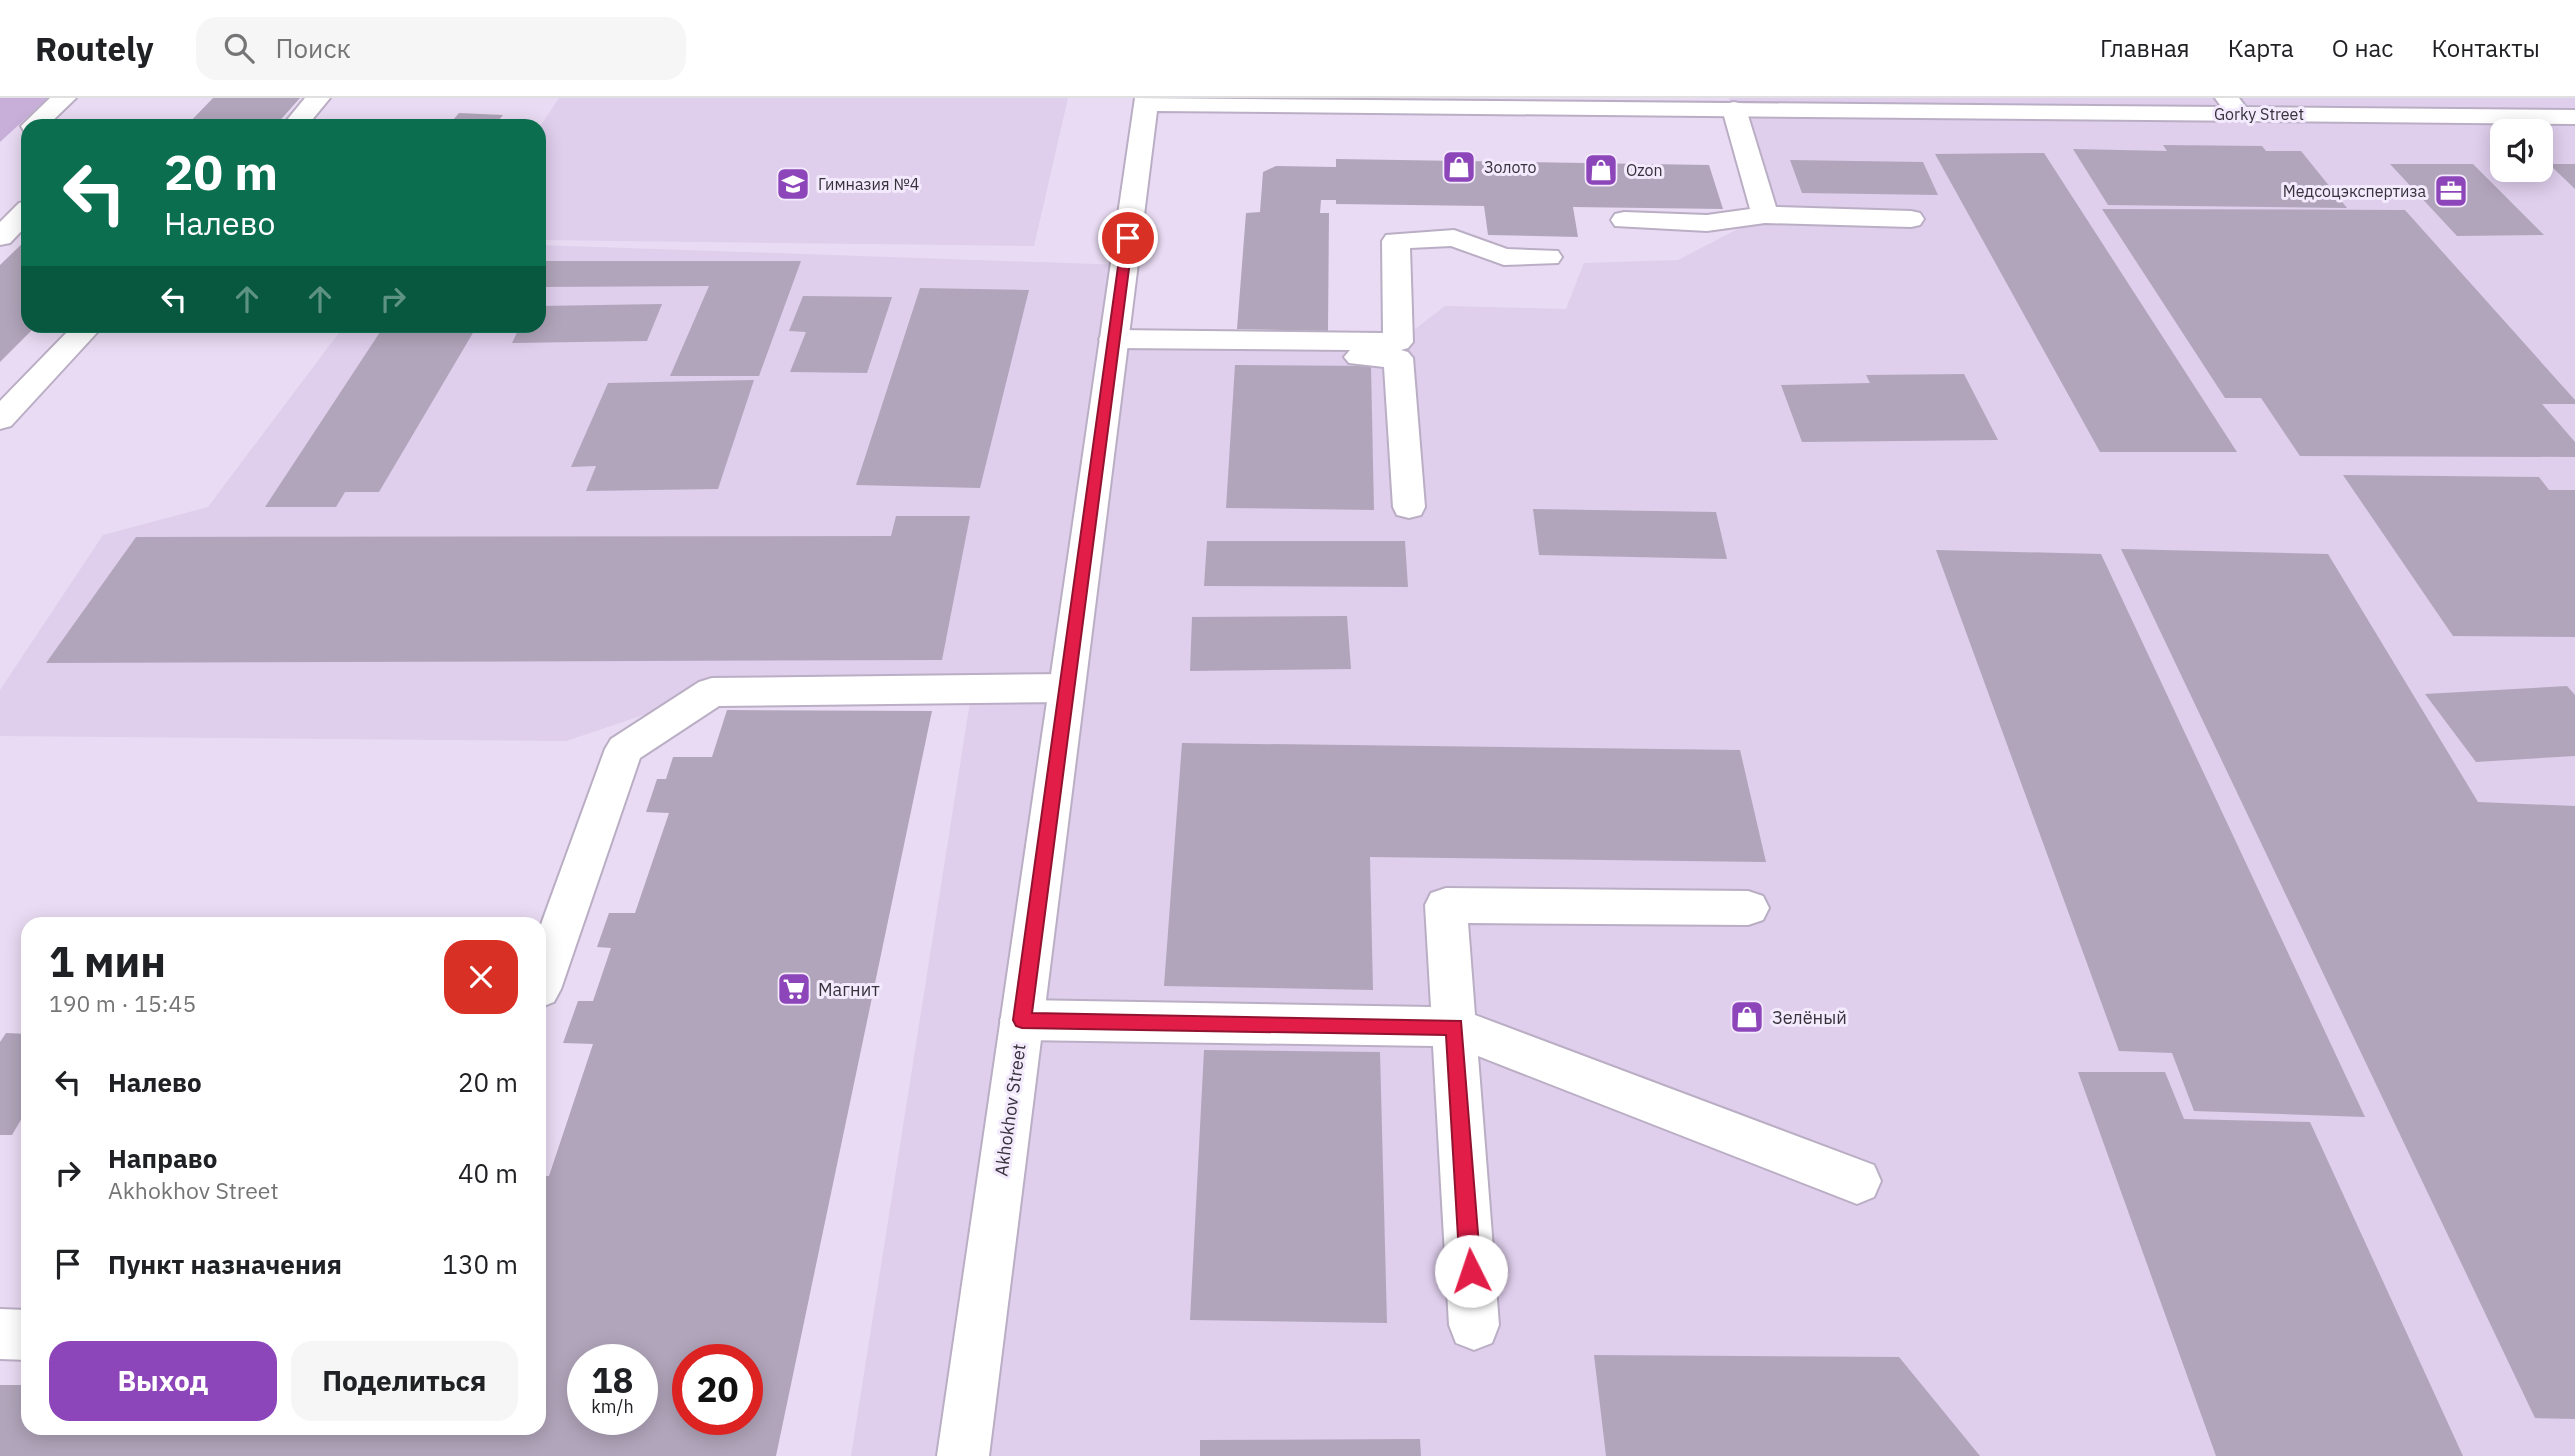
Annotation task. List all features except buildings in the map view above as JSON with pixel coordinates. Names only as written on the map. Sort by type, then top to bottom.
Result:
[{"type":"street","points":[[41,119],[64,98]]},
{"type":"street","points":[[299,119],[318,98]]},
{"type":"street","name":"Gorky Street","points":[[1146,101],[1734,109],[1847,104],[2233,106],[2575,117]]},
{"type":"street","name":"Akhokhov Street","points":[[963,1456],[1146,101]]},
{"type":"street","points":[[1734,109],[1765,215]]},
{"type":"street","points":[[1623,220],[1707,223],[1765,215],[1911,219]]},
{"type":"street","points":[[0,237],[21,216]]},
{"type":"street","points":[[1113,348],[1398,342],[1396,241],[1454,237],[1504,257],[1548,257]]},
{"type":"street","points":[[0,419],[82,333]]},
{"type":"street","points":[[1113,348],[1398,358],[1409,508]]},
{"type":"street","points":[[546,969],[624,749],[712,692],[1067,688]]},
{"type":"street","points":[[1474,1325],[1446,905],[1748,908]]},
{"type":"street","points":[[1022,1020],[1454,1027],[1857,1181]]},
{"type":"street","points":[[0,1334],[21,1335]]},
{"type":"shaded area","points":[[0,98],[48,98],[25,119],[21,119],[21,123],[0,142]]},
{"type":"shaded area","name":"Гимназия №4","points":[[559,98],[1068,98],[1034,246],[546,240],[545,119]]},
{"type":"shaded area","name":"Зелёный","points":[[1729,98],[2575,98],[2575,1456],[851,1456],[972,689],[712,692],[566,741],[0,736],[0,690],[103,535],[208,507],[339,333],[546,333],[546,245],[1124,265],[1114,338],[1398,342],[1445,306],[1566,309],[1584,263],[1678,260],[1765,215]]},
{"type":"place","name":"Золото","points":[[1459,167]]},
{"type":"place","name":"Ozon","points":[[1601,170]]},
{"type":"place","name":"Гимназия №4","points":[[793,184]]},
{"type":"place","name":"Медсоцэкспертиза","points":[[2451,191]]},
{"type":"place","name":"Магнит","points":[[794,989]]},
{"type":"place","name":"Зелёный","points":[[1747,1017]]},
{"type":"route","points":[[1128,238],[1022,1020],[1454,1027],[1471,1271]]}]
